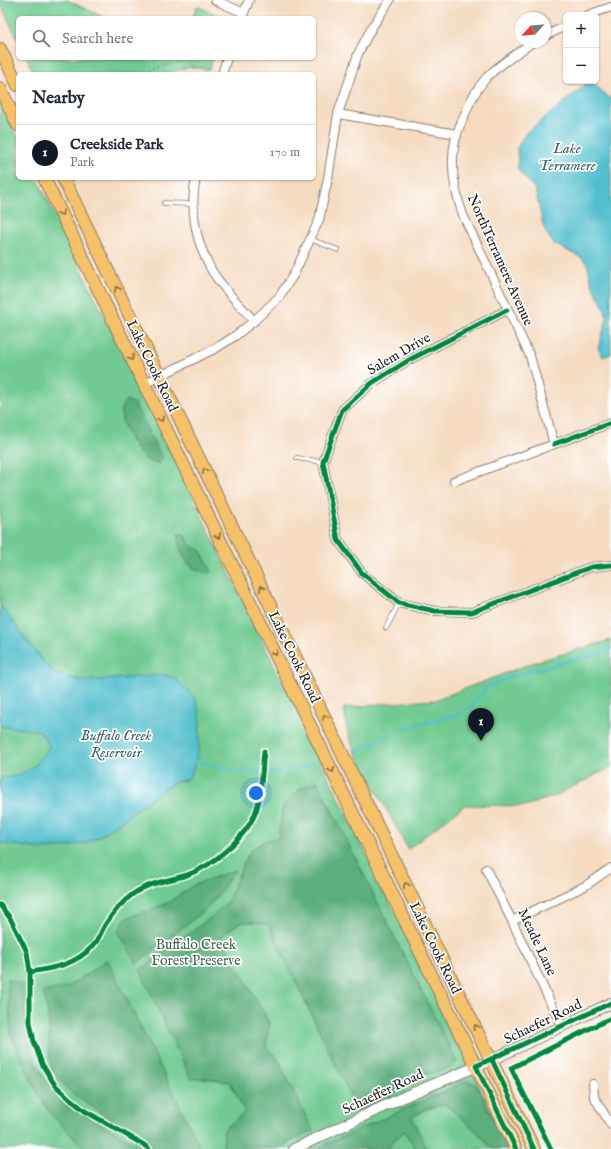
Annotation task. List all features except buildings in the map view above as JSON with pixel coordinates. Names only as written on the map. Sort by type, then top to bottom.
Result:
[{"type":"main road","points":[[0,49],[16,81]]},
{"type":"main road","points":[[0,88],[16,121]]},
{"type":"main road","name":"Lake Cook Road","points":[[45,180],[144,384],[484,1063],[534,1149]]},
{"type":"main road","name":"Lake Cook Road","points":[[64,180],[160,377],[484,1063],[516,1149]]},
{"type":"street","points":[[216,0],[243,15],[249,0]]},
{"type":"street","points":[[144,384],[218,347],[235,336],[254,321],[279,297],[294,274],[320,220],[338,114],[358,54],[372,27],[390,0]]},
{"type":"street","points":[[597,12],[611,7]]},
{"type":"street","points":[[551,33],[563,27]]},
{"type":"street","name":"NorthTerramere Avenue","points":[[524,48],[486,78],[469,104],[457,134],[454,148],[453,172],[457,199],[463,215],[530,356],[554,444]]},
{"type":"street","points":[[223,72],[226,60]]},
{"type":"street","points":[[338,114],[457,134]]},
{"type":"street","points":[[196,180],[193,204],[197,234],[203,253],[212,271],[254,321]]},
{"type":"street","name":"Salem Drive","points":[[323,462],[342,410],[372,382],[409,360],[507,310]]},
{"type":"street","points":[[454,480],[611,423]]},
{"type":"street","points":[[323,462],[338,540],[362,573],[399,604],[435,611],[472,612],[591,567],[611,565]]},
{"type":"street","points":[[512,920],[585,886],[611,868]]},
{"type":"street","name":"Meade Lane","points":[[486,869],[512,920],[562,1027]]},
{"type":"street","name":"Schaefer Road","points":[[484,1063],[611,1003]]},
{"type":"street","name":"Schaeffer Road","points":[[294,1149],[408,1095],[484,1063]]},
{"type":"street","points":[[593,1084],[594,1097],[611,1125]]},
{"type":"lane","points":[[164,203],[193,204]]},
{"type":"lane","points":[[310,239],[338,250]]},
{"type":"lane","points":[[297,458],[323,462]]},
{"type":"lane","points":[[386,628],[399,604]]},
{"type":"path","points":[[140,72],[179,60]]},
{"type":"green space","points":[[0,0],[67,0],[102,16],[16,16],[16,36],[0,3]]},
{"type":"green space","points":[[197,6],[220,16],[193,16]]},
{"type":"green space","points":[[28,60],[212,60],[209,70],[191,67],[171,72],[33,72]]},
{"type":"green space","name":"Buffalo Creek Forest Preserve","points":[[0,102],[16,135],[16,180],[38,180],[510,1149],[0,1149]]},
{"type":"green space","points":[[126,400],[134,403],[162,458],[158,464],[146,460],[142,456],[125,429],[121,409]]},
{"type":"green space","points":[[178,534],[185,536],[192,547],[200,550],[212,571],[209,573],[201,571],[192,567],[188,563],[181,549]]},
{"type":"green space","points":[[611,640],[611,767],[553,797],[524,806],[465,805],[408,849],[355,752],[347,730],[344,708],[435,700],[532,663]]},
{"type":"green space","points":[[317,781],[457,1062],[452,1067],[426,1074],[404,1084],[391,1096],[359,1113],[268,924],[246,922],[237,924],[221,938],[270,1024],[266,1047],[278,1059],[313,1131],[275,1149],[223,1149],[224,1129],[245,1112],[230,1082],[204,1078],[191,1079],[140,970],[214,915],[228,901],[244,862],[251,850],[265,841],[278,838],[283,806],[300,789]]},
{"type":"green space","points":[[235,870],[218,895],[206,909],[137,963],[118,931],[125,919],[168,903],[194,885]]},
{"type":"green space","points":[[107,959],[201,1149],[156,1149],[67,1088],[57,1077],[51,1066],[48,1016],[43,992],[68,987]]},
{"type":"green space","points":[[7,979],[24,985],[25,1023],[31,1051],[40,1070],[51,1086],[65,1100],[82,1112],[137,1144],[142,1149],[85,1149],[50,1113],[36,1090],[11,1035]]},
{"type":"green space","points":[[467,1081],[476,1084],[508,1149],[493,1149],[473,1128],[445,1104],[426,1109],[412,1117],[427,1149],[415,1149],[405,1131],[393,1141],[388,1149],[315,1149]]},
{"type":"water","name":"Lake Terramere","points":[[586,84],[594,84],[611,99],[611,354],[603,357],[598,348],[607,319],[605,310],[592,284],[587,264],[582,258],[554,244],[546,233],[543,225],[535,189],[518,170],[517,148],[526,133]]},
{"type":"water","name":"Buffalo Creek Reservoir","points":[[0,605],[42,660],[56,674],[84,681],[165,675],[176,679],[195,698],[200,716],[199,749],[191,775],[186,780],[173,783],[100,836],[86,843],[59,848],[42,849],[0,843],[0,778],[20,775],[36,765],[49,746],[40,731],[0,726]]},
{"type":"waterway","points":[[357,751],[402,729],[457,715],[468,709],[487,687],[512,676],[611,650]]},
{"type":"waterway","points":[[195,761],[233,770],[280,772],[311,765]]},
{"type":"cycle path","points":[[507,310],[409,360],[372,383],[342,410],[323,462],[338,540],[362,573],[399,603],[435,611],[472,612],[591,567],[611,565]]},
{"type":"cycle path","points":[[554,444],[611,423]]},
{"type":"cycle path","points":[[30,972],[64,965],[79,958],[95,944],[111,917],[121,904],[133,894],[152,884],[197,871],[208,865],[229,848],[246,829],[257,808],[261,787],[264,751]]},
{"type":"cycle path","points":[[0,905],[10,918],[27,952],[30,972],[30,1022],[34,1042],[42,1064],[48,1074],[55,1085],[85,1111],[149,1149]]},
{"type":"cycle path","points":[[516,1149],[476,1066],[611,1003]]},
{"type":"cycle path","points":[[551,1149],[511,1068],[611,1018]]},
{"type":"cycle path","points":[[492,1060],[534,1149]]},
{"type":"place","name":"Creekside Park","points":[[481,741]]}]
